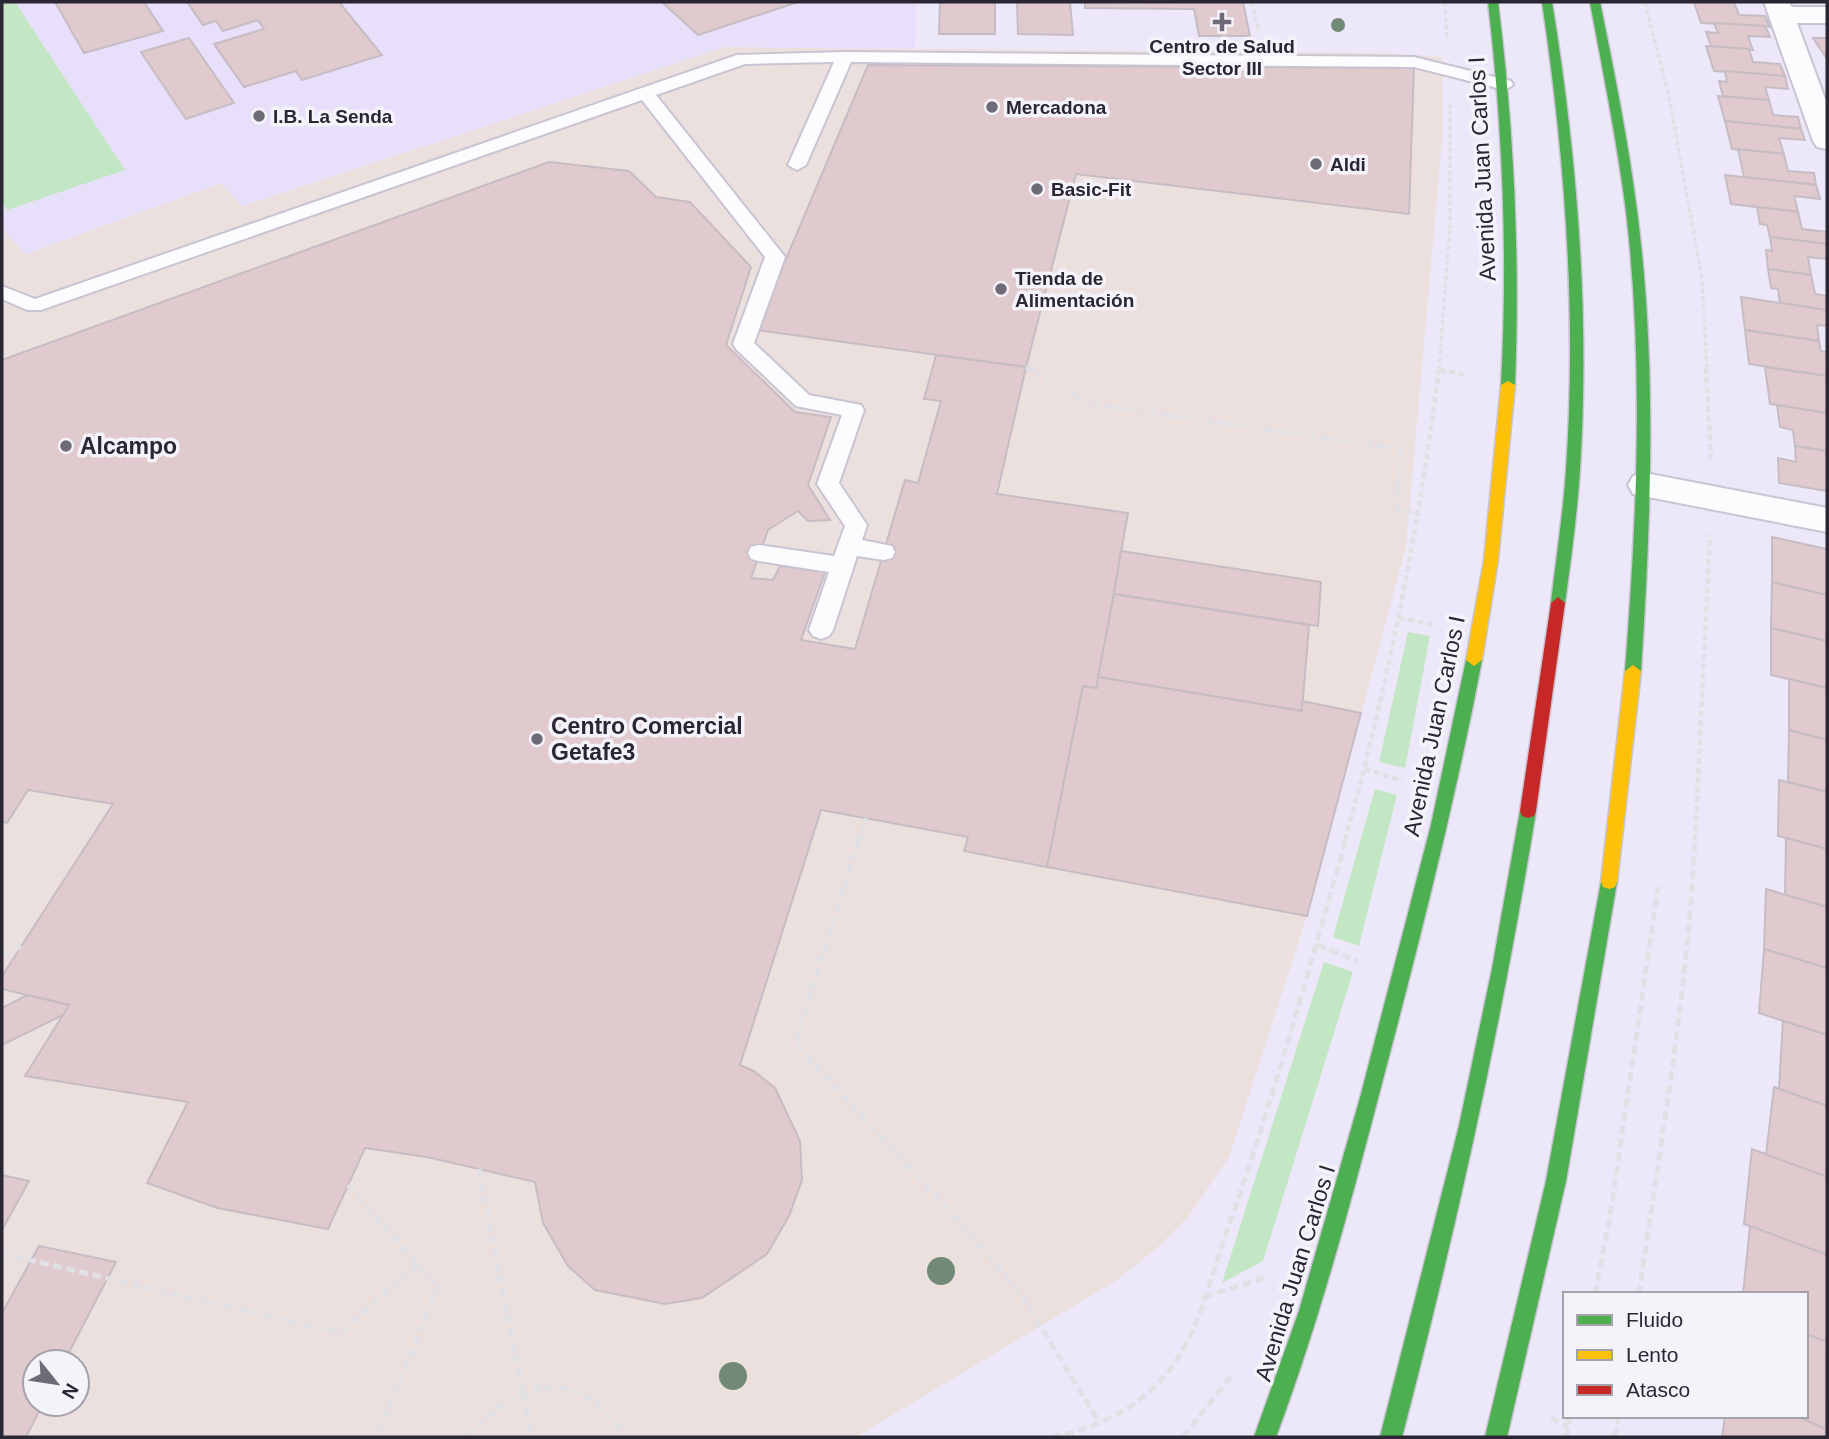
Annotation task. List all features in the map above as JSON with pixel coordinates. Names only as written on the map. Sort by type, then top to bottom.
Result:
[{"type":"main road","name":"Avenida Juan Carlos I","points":[[1265,1437],[1284,1391],[1336,1223],[1413,932],[1457,746],[1490,562],[1506,401],[1511,302],[1511,206],[1505,85],[1493,2]]},
{"type":"main road","points":[[1391,1437],[1434,1278],[1513,907],[1542,725],[1561,578],[1574,452],[1574,272],[1559,72],[1547,2]]},
{"type":"main road","points":[[1496,1437],[1556,1184],[1613,855],[1630,718],[1645,485],[1639,314],[1631,198],[1618,105],[1595,2]]},
{"type":"street","points":[[1827,15],[1780,8],[1827,141]]},
{"type":"street","points":[[1645,485],[1827,520]]},
{"type":"lane","points":[[797,165],[845,57]]},
{"type":"lane","points":[[2,292],[34,306],[743,59],[845,57],[1402,62],[1505,85]]},
{"type":"lane","points":[[645,93],[775,257],[743,344],[803,401],[854,410],[828,484],[856,524],[821,630]]},
{"type":"lane","points":[[759,553],[846,556],[884,552]]},
{"type":"path","points":[[1052,1437],[1086,1430],[1124,1409],[1152,1388],[1177,1360],[1204,1297],[1248,1173],[1317,945],[1364,769],[1410,573],[1440,370],[1449,274],[1452,169],[1449,71],[1442,58],[1447,53],[1445,2]]},
{"type":"path","points":[[1639,1292],[1675,1042],[1693,885],[1702,748],[1712,498],[1702,279],[1670,102],[1645,2]]},
{"type":"path","points":[[1026,367],[1091,404],[1401,449],[1396,509],[1420,513]]},
{"type":"path","points":[[1399,618],[1440,626]]},
{"type":"path","points":[[1364,769],[1410,783]]},
{"type":"path","points":[[866,818],[795,1044],[976,1241],[1022,1296],[1099,1422]]},
{"type":"path","points":[[1317,945],[1365,964]]},
{"type":"path","points":[[2,956],[21,946]]},
{"type":"path","points":[[479,1169],[532,1437]]},
{"type":"path","points":[[348,1185],[438,1287],[377,1437]]},
{"type":"path","points":[[2,1250],[8,1255],[341,1333],[418,1263]]},
{"type":"path","points":[[1204,1297],[1271,1275],[1267,1288]]},
{"type":"path","points":[[1183,1437],[1238,1367]]},
{"type":"path","points":[[467,1437],[488,1412],[514,1395],[542,1388],[570,1389],[595,1398],[615,1416],[626,1437]]},
{"type":"path","points":[[1566,1437],[1570,1418]]},
{"type":"path","points":[[1615,1437],[1619,1418]]},
{"type":"shaded area","name":"I.B. La Senda","points":[[2,2],[917,2],[915,49],[725,47],[242,206],[221,183],[25,254],[2,228]]},
{"type":"shaded area","points":[[725,47],[1385,53],[1442,57],[1443,130],[1406,547],[1307,916],[1229,1157],[1189,1216],[1157,1248],[1117,1280],[856,1437],[2,1437],[2,228],[26,254],[221,183],[243,206]]},
{"type":"green space","points":[[2,2],[15,2],[125,170],[7,210],[2,201]]},
{"type":"green space","points":[[1408,632],[1430,636],[1405,768],[1379,762]]},
{"type":"green space","points":[[1375,789],[1397,795],[1359,946],[1333,937]]},
{"type":"green space","points":[[1324,962],[1353,972],[1263,1261],[1222,1283]]},
{"type":"building","points":[[55,2],[144,2],[163,31],[84,53]]},
{"type":"building","points":[[187,2],[339,2],[382,55],[302,80],[296,71],[244,87],[214,44],[264,29],[258,20],[223,31],[216,21],[203,25]]},
{"type":"building","points":[[662,2],[798,2],[698,35]]},
{"type":"building","points":[[940,2],[995,2],[995,34],[939,34]]},
{"type":"building","points":[[1017,2],[1070,2],[1073,35],[1018,34]]},
{"type":"building","name":"Centro de Salud Sector III","points":[[1085,2],[1243,2],[1250,36],[1199,36],[1194,9],[1085,8]]},
{"type":"building","points":[[1694,2],[1734,2],[1739,15],[1765,16],[1770,27],[1701,23]]},
{"type":"building","points":[[1714,23],[1765,26],[1770,37],[1748,36],[1753,50],[1711,46],[1706,32],[1718,33]]},
{"type":"building","points":[[189,38],[234,103],[186,119],[141,52]]},
{"type":"building","points":[[1813,38],[1827,38],[1827,59]]},
{"type":"building","points":[[1706,46],[1749,49],[1753,62],[1780,64],[1785,76],[1714,71]]},
{"type":"building","points":[[868,65],[1414,68],[1409,214],[1076,174],[1026,367],[756,330]]},
{"type":"building","points":[[1725,71],[1785,76],[1788,89],[1765,87],[1769,100],[1723,96],[1719,81],[1727,82]]},
{"type":"building","points":[[1718,96],[1769,100],[1773,115],[1798,117],[1801,129],[1725,121]]},
{"type":"building","points":[[1725,121],[1801,129],[1805,140],[1779,138],[1784,154],[1732,149]]},
{"type":"building","points":[[1738,149],[1784,154],[1788,171],[1814,173],[1816,185],[1744,177]]},
{"type":"building","name":"Centro Comercial Getafe3","points":[[549,162],[629,171],[656,197],[690,202],[751,267],[726,345],[795,412],[831,417],[808,485],[830,520],[808,521],[798,511],[768,530],[751,578],[773,580],[780,566],[825,572],[801,640],[855,649],[905,480],[918,483],[941,401],[924,399],[936,355],[1026,367],[997,494],[1128,513],[1097,688],[1083,686],[1047,867],[964,851],[968,837],[821,810],[740,1065],[754,1071],[775,1088],[800,1141],[802,1180],[789,1216],[767,1254],[702,1298],[665,1304],[595,1290],[568,1266],[543,1223],[535,1182],[427,1157],[365,1148],[328,1229],[217,1208],[147,1183],[188,1102],[25,1076],[69,1005],[2,989],[2,976],[113,804],[28,790],[7,823],[2,822],[2,360]]},
{"type":"building","points":[[1725,175],[1816,185],[1820,199],[1794,196],[1798,212],[1731,204]]},
{"type":"building","points":[[1757,207],[1798,212],[1802,229],[1827,232],[1827,244],[1770,237],[1767,225],[1760,224]]},
{"type":"building","points":[[1770,237],[1827,244],[1827,259],[1808,257],[1811,275],[1768,269],[1766,250],[1772,251]]},
{"type":"building","points":[[1768,269],[1811,275],[1815,294],[1827,296],[1827,310],[1780,303],[1778,289],[1771,288]]},
{"type":"building","points":[[1741,297],[1827,310],[1827,326],[1817,325],[1819,341],[1745,330]]},
{"type":"building","points":[[1745,330],[1819,341],[1821,351],[1827,352],[1827,376],[1749,364]]},
{"type":"building","points":[[1765,367],[1827,376],[1827,413],[1770,404]]},
{"type":"building","points":[[1777,405],[1827,413],[1827,451],[1795,446],[1793,430],[1780,427]]},
{"type":"building","points":[[1795,446],[1827,451],[1827,491],[1779,483],[1778,458],[1796,462]]},
{"type":"building","points":[[1772,537],[1827,549],[1827,595],[1772,582]]},
{"type":"building","points":[[1121,551],[1321,582],[1318,626],[1114,594]]},
{"type":"building","points":[[1772,582],[1827,595],[1827,641],[1771,628]]},
{"type":"building","points":[[1114,594],[1309,625],[1302,711],[1098,677]]},
{"type":"building","points":[[1771,628],[1827,641],[1827,688],[1771,675]]},
{"type":"building","points":[[1098,677],[1302,711],[1302,701],[1361,713],[1307,916],[1047,867],[1083,686],[1097,688]]},
{"type":"building","points":[[1789,679],[1827,688],[1827,740],[1789,730]]},
{"type":"building","points":[[1789,730],[1827,740],[1827,792],[1788,782]]},
{"type":"building","points":[[1779,780],[1827,792],[1827,849],[1778,836]]},
{"type":"building","points":[[1786,838],[1827,849],[1827,907],[1785,895]]},
{"type":"building","points":[[1766,889],[1827,907],[1827,968],[1764,949]]},
{"type":"building","points":[[1764,949],[1827,968],[1827,1035],[1759,1013]]},
{"type":"building","points":[[27,995],[69,1005],[63,1015],[2,1045],[2,1008]]},
{"type":"building","points":[[1783,1021],[1827,1035],[1827,1106],[1779,1089]]},
{"type":"building","points":[[1774,1087],[1827,1106],[1827,1177],[1766,1155]]},
{"type":"building","points":[[1752,1149],[1827,1177],[1827,1255],[1744,1224]]},
{"type":"building","points":[[2,1175],[29,1181],[2,1230]]},
{"type":"building","points":[[1750,1226],[1827,1255],[1827,1342],[1808,1335],[1808,1292],[1743,1292]]},
{"type":"building","points":[[39,1246],[116,1262],[71,1348],[21,1348],[21,1418],[36,1418],[26,1437],[2,1437],[2,1313]]},
{"type":"building","points":[[1808,1335],[1827,1342],[1826,1429],[1801,1418],[1808,1418]]},
{"type":"building","points":[[1725,1418],[1801,1418],[1826,1429],[1825,1437],[1722,1437]]},
{"type":"traffic: fast","points":[[1493,2],[1504,98],[1510,194],[1508,385]]},
{"type":"traffic: fast","points":[[1547,2],[1563,113],[1575,282],[1576,395],[1573,470],[1558,603]]},
{"type":"traffic: fast","points":[[1595,2],[1617,111],[1632,213],[1642,343],[1643,474],[1633,671]]},
{"type":"traffic: fast","points":[[1265,1437],[1309,1311],[1369,1098],[1439,825],[1474,660]]},
{"type":"traffic: fast","points":[[1391,1437],[1468,1126],[1501,969],[1528,811]]},
{"type":"traffic: fast","points":[[1496,1437],[1556,1181],[1609,882]]},
{"type":"traffic: slow","points":[[1474,660],[1491,560],[1508,385]]},
{"type":"traffic: slow","points":[[1609,882],[1633,671]]},
{"type":"traffic: jam","points":[[1528,811],[1558,603]]},
{"type":"place","name":"Centro de Salud Sector III","points":[[1222,22]]},
{"type":"place","name":"Mercadona","points":[[992,107]]},
{"type":"place","name":"I.B. La Senda","points":[[259,116]]},
{"type":"place","name":"Aldi","points":[[1316,164]]},
{"type":"place","name":"Basic-Fit","points":[[1037,189]]},
{"type":"place","name":"Tienda de Alimentación","points":[[1001,289]]},
{"type":"place","name":"Alcampo","points":[[66,446]]},
{"type":"place","name":"Centro Comercial Getafe3","points":[[537,739]]}]
